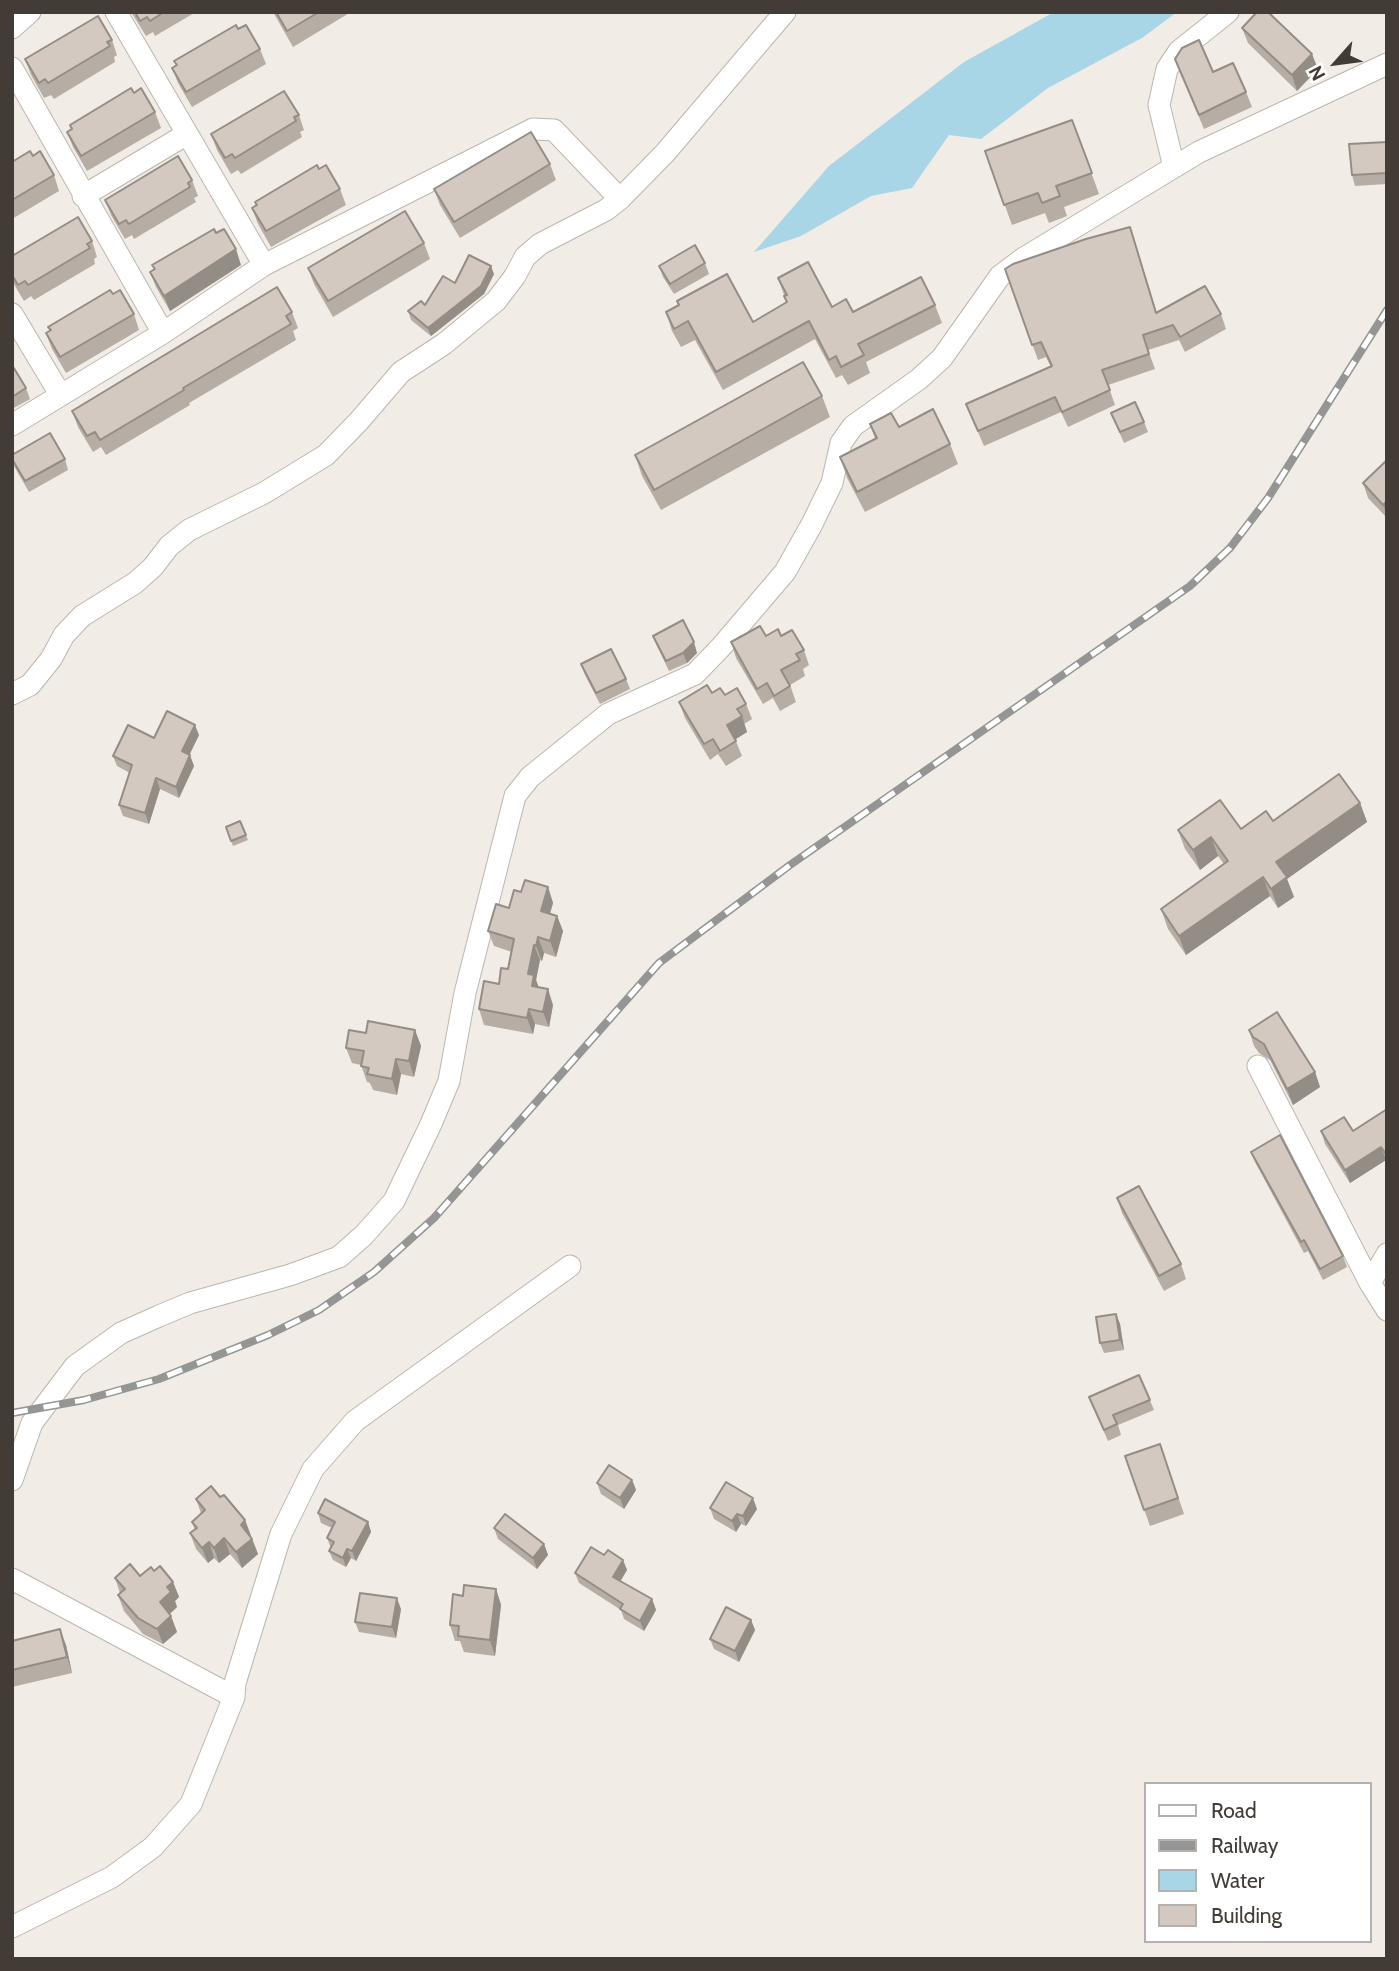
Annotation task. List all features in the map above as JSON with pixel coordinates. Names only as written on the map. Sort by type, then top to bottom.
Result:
[{"type":"street","points":[[12,28],[30,12]]},
{"type":"street","points":[[116,12],[264,265]]},
{"type":"street","points":[[12,694],[30,685],[51,659],[64,635],[82,616],[135,583],[153,567],[169,546],[188,530],[264,493],[326,455],[359,422],[401,372],[444,344],[496,301],[515,276],[525,257],[540,244],[606,210],[620,199],[665,153],[785,12]]},
{"type":"street","points":[[1174,167],[1159,105],[1167,69],[1179,51],[1228,12]]},
{"type":"street","points":[[12,1480],[32,1423],[75,1366],[121,1334],[190,1303],[290,1275],[339,1257],[365,1236],[394,1200],[449,1081],[465,993],[515,796],[530,777],[608,714],[695,674],[721,647],[785,572],[832,483],[841,443],[853,426],[919,379],[942,358],[1000,276],[1024,258],[1199,152],[1387,64]]},
{"type":"street","points":[[12,68],[163,333]]},
{"type":"street","points":[[12,425],[163,333],[264,265],[533,129],[554,130],[620,199]]},
{"type":"street","points":[[83,196],[187,134]]},
{"type":"street","points":[[12,314],[60,394]]},
{"type":"street","points":[[1258,1066],[1370,1283],[1387,1310]]},
{"type":"street","points":[[1370,1283],[1387,1254]]},
{"type":"street","points":[[12,1927],[112,1877],[153,1847],[191,1804],[234,1697],[235,1683],[281,1534],[313,1469],[355,1421],[570,1266]]},
{"type":"street","points":[[12,1579],[234,1697]]},
{"type":"water","points":[[1054,12],[1177,12],[1142,38],[1048,88],[981,139],[949,135],[912,188],[871,196],[801,236],[754,252],[829,166],[964,62]]},
{"type":"building","points":[[135,12],[164,12],[150,21],[147,17],[140,21]]},
{"type":"building","points":[[276,12],[319,12],[287,31]]},
{"type":"building","points":[[1257,12],[1268,12],[1312,54],[1292,75],[1242,28]]},
{"type":"building","points":[[98,16],[112,40],[107,42],[110,46],[48,83],[45,79],[39,83],[25,59]]},
{"type":"building","points":[[236,25],[238,29],[246,25],[260,49],[186,92],[172,68],[177,65],[174,61]]},
{"type":"building","points":[[1199,40],[1213,72],[1233,63],[1246,92],[1199,115],[1175,59],[1182,48]]},
{"type":"building","points":[[131,88],[134,93],[141,88],[155,112],[81,156],[67,132],[72,129],[70,125]]},
{"type":"building","points":[[284,91],[299,115],[294,117],[296,121],[235,158],[232,154],[225,158],[211,134]]},
{"type":"building","points":[[1072,120],[1092,173],[1056,186],[1060,196],[1042,203],[1038,193],[1004,205],[985,151]]},
{"type":"building","points":[[531,132],[550,164],[454,222],[434,189]]},
{"type":"building","points":[[1387,142],[1387,173],[1352,175],[1349,144]]},
{"type":"building","points":[[30,151],[33,156],[40,151],[54,175],[12,200],[12,162]]},
{"type":"building","points":[[178,156],[192,180],[188,183],[190,187],[129,224],[126,220],[119,224],[105,200]]},
{"type":"building","points":[[317,165],[319,169],[326,165],[340,189],[266,231],[252,208],[257,205],[255,202]]},
{"type":"building","points":[[405,211],[424,243],[328,301],[308,268]]},
{"type":"building","points":[[78,217],[92,241],[87,244],[90,248],[28,285],[25,281],[18,285],[12,275],[12,256]]},
{"type":"building","points":[[1130,227],[1156,313],[1205,286],[1221,314],[1180,337],[1173,325],[1143,335],[1149,354],[1102,370],[1110,390],[1062,412],[1055,397],[978,431],[966,404],[1052,366],[1041,342],[1032,345],[1005,269],[1086,239]]},
{"type":"building","points":[[214,229],[216,233],[224,229],[236,249],[164,296],[150,272],[155,269],[152,265]]},
{"type":"building","points":[[695,245],[705,263],[670,284],[659,266]]},
{"type":"building","points":[[469,255],[491,266],[481,286],[428,328],[408,311],[421,301],[425,305],[443,276],[455,283]]},
{"type":"building","points":[[808,262],[832,307],[846,299],[853,312],[921,277],[935,305],[858,344],[864,355],[841,367],[836,356],[829,360],[809,321],[716,372],[688,321],[674,329],[666,312],[679,305],[677,301],[727,274],[753,322],[787,302],[784,296],[787,295],[778,278]]},
{"type":"building","points":[[277,287],[292,312],[286,316],[291,324],[100,440],[95,432],[87,436],[72,411]]},
{"type":"building","points":[[110,290],[113,294],[120,290],[134,314],[60,357],[46,333],[51,330],[48,327]]},
{"type":"building","points":[[803,362],[822,396],[654,490],[635,455]]},
{"type":"building","points":[[12,365],[26,388],[12,397]]},
{"type":"building","points":[[1135,402],[1144,422],[1120,432],[1111,413]]},
{"type":"building","points":[[933,409],[950,444],[857,492],[840,457],[877,438],[870,424],[891,413],[899,427]]},
{"type":"building","points":[[50,433],[65,459],[25,481],[12,455]]},
{"type":"building","points":[[1387,460],[1387,501],[1383,505],[1363,483]]},
{"type":"building","points":[[683,620],[694,642],[683,653],[666,661],[653,636]]},
{"type":"building","points":[[760,626],[766,636],[778,629],[781,636],[792,630],[804,650],[796,654],[800,660],[781,670],[790,686],[774,696],[767,683],[757,689],[731,642]]},
{"type":"building","points":[[611,649],[626,679],[596,693],[581,664]]},
{"type":"building","points":[[707,685],[712,693],[720,688],[725,695],[737,688],[746,704],[737,709],[742,716],[727,725],[736,741],[720,751],[713,739],[704,744],[679,702]]},
{"type":"building","points":[[167,711],[195,725],[182,751],[190,755],[176,787],[156,778],[145,813],[119,805],[132,765],[113,756],[128,725],[154,738]]},
{"type":"building","points":[[1339,774],[1360,803],[1276,862],[1287,877],[1271,889],[1263,877],[1179,936],[1161,909],[1228,861],[1211,837],[1193,850],[1178,830],[1220,800],[1241,829],[1266,811],[1273,821]]},
{"type":"building","points":[[240,821],[246,835],[231,841],[226,827]]},
{"type":"building","points":[[525,880],[548,887],[541,911],[557,916],[550,941],[538,937],[536,946],[534,945],[528,974],[534,975],[532,986],[548,989],[543,1012],[529,1009],[527,1018],[479,1009],[484,981],[499,984],[501,968],[508,969],[514,939],[488,931],[496,904],[509,908],[514,890],[521,892]]},
{"type":"building","points":[[1277,1012],[1315,1072],[1287,1089],[1264,1044],[1253,1037],[1249,1030]]},
{"type":"building","points":[[368,1021],[415,1030],[409,1061],[396,1059],[392,1079],[367,1074],[369,1068],[361,1066],[364,1051],[346,1048],[349,1030],[366,1033]]},
{"type":"building","points":[[1387,1109],[1387,1153],[1381,1147],[1345,1170],[1321,1131],[1344,1117],[1353,1131]]},
{"type":"building","points":[[1280,1135],[1343,1256],[1320,1269],[1304,1240],[1301,1242],[1251,1152]]},
{"type":"building","points":[[1139,1186],[1181,1264],[1159,1276],[1117,1198]]},
{"type":"building","points":[[1116,1314],[1120,1340],[1100,1343],[1096,1317]]},
{"type":"building","points":[[1139,1375],[1150,1400],[1113,1415],[1117,1424],[1104,1430],[1089,1397]]},
{"type":"building","points":[[1160,1444],[1178,1498],[1144,1510],[1125,1456]]},
{"type":"building","points":[[609,1465],[632,1480],[620,1498],[597,1483]]},
{"type":"building","points":[[726,1482],[753,1498],[743,1516],[737,1514],[732,1521],[710,1508]]},
{"type":"building","points":[[211,1486],[220,1497],[224,1495],[245,1520],[241,1525],[252,1539],[236,1552],[224,1538],[214,1548],[209,1542],[202,1548],[190,1533],[197,1528],[192,1522],[205,1510],[196,1499]]},
{"type":"building","points":[[325,1499],[368,1522],[352,1551],[347,1549],[343,1558],[329,1551],[334,1542],[327,1538],[335,1522],[318,1513]]},
{"type":"building","points":[[505,1514],[544,1544],[533,1558],[494,1528]]},
{"type":"building","points":[[591,1547],[604,1555],[608,1550],[623,1560],[613,1577],[652,1599],[640,1621],[620,1609],[623,1604],[575,1573]]},
{"type":"building","points":[[130,1564],[140,1576],[151,1567],[154,1571],[160,1566],[173,1582],[167,1587],[171,1592],[160,1602],[171,1616],[157,1629],[138,1618],[118,1595],[125,1589],[115,1578]]},
{"type":"building","points":[[464,1585],[496,1589],[490,1640],[458,1636],[459,1626],[450,1625],[453,1594],[463,1596]]},
{"type":"building","points":[[360,1593],[397,1598],[392,1627],[355,1622]]},
{"type":"building","points":[[726,1607],[751,1620],[735,1651],[710,1639]]},
{"type":"building","points":[[60,1629],[67,1657],[12,1670],[12,1641]]},
{"type":"railway","points":[[12,1413],[84,1400],[159,1379],[268,1335],[319,1310],[374,1272],[434,1218],[659,963],[790,865],[1190,586],[1230,548],[1268,498],[1387,310]]}]
